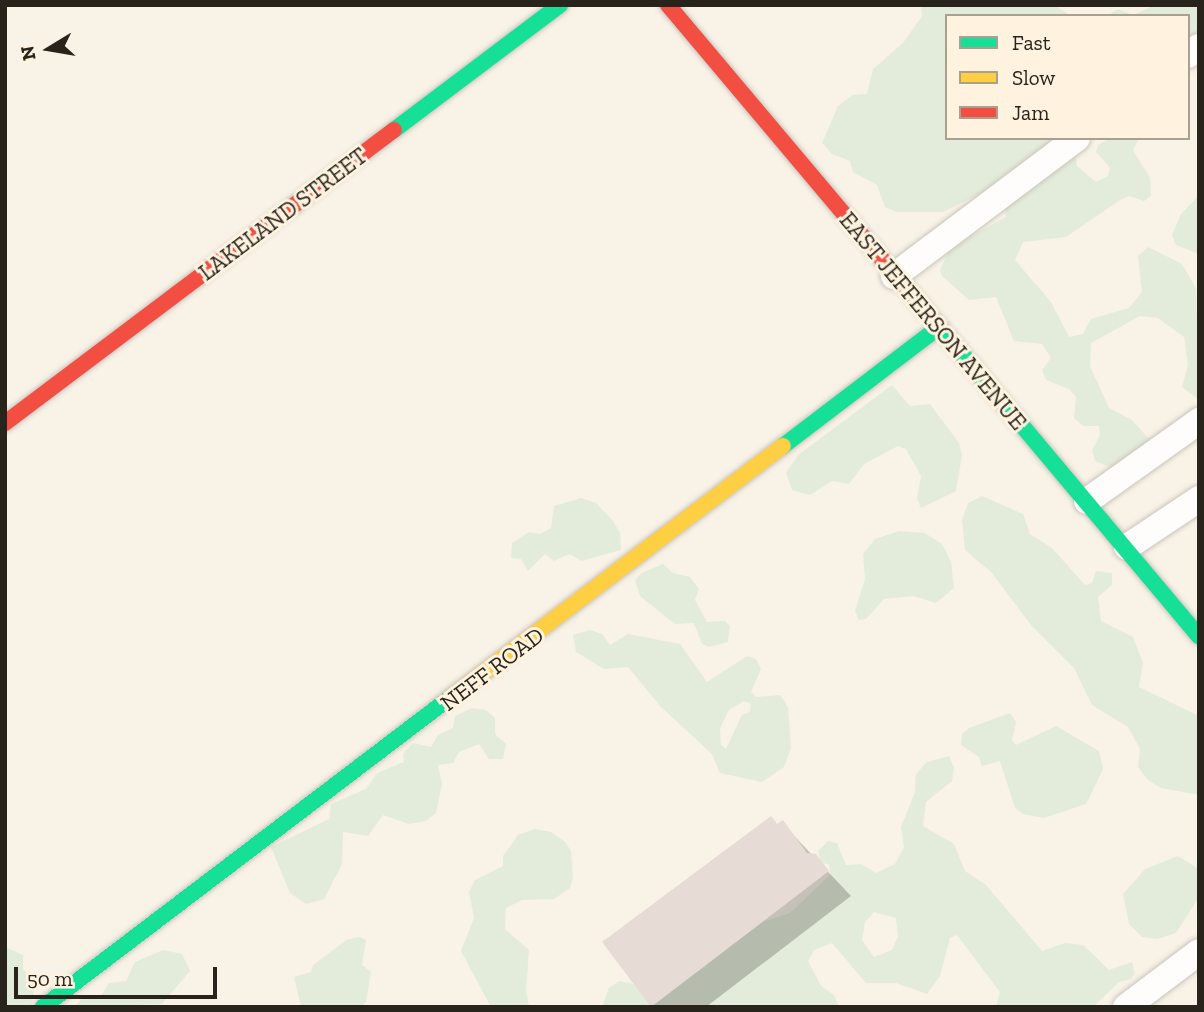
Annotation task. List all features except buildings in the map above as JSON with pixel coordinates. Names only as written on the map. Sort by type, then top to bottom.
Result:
[{"type":"street","name":"LAKELAND STREET","points":[[5,423],[560,5]]},
{"type":"street","name":"EAST JEFFERSON AVENUE","points":[[668,5],[938,328],[1127,547],[1199,636]]},
{"type":"street","points":[[894,276],[1074,140]]},
{"type":"street","name":"NEFF ROAD","points":[[43,1007],[938,328]]},
{"type":"street","points":[[1087,501],[1199,421]]},
{"type":"street","points":[[1127,547],[1199,499]]},
{"type":"street","points":[[1126,1007],[1199,952]]},
{"type":"green space","points":[[921,5],[1054,5],[1068,14],[945,14],[945,140],[1082,140],[1075,152],[1077,166],[1096,182],[1108,176],[1110,168],[1096,152],[1098,145],[1107,140],[1138,140],[1133,150],[1150,178],[1151,196],[1144,201],[1129,196],[1120,200],[1066,237],[1023,242],[1015,260],[1051,302],[1069,337],[1083,334],[1091,319],[1129,308],[1142,292],[1138,256],[1148,247],[1182,264],[1196,288],[1199,400],[1182,387],[1188,365],[1184,337],[1158,318],[1140,316],[1091,343],[1090,366],[1109,408],[1132,420],[1148,438],[1151,451],[1123,472],[1095,461],[1092,450],[1100,435],[1099,426],[1083,426],[1074,418],[1076,397],[1069,389],[1046,380],[1042,370],[1051,358],[1042,344],[1014,341],[996,297],[969,300],[942,276],[940,270],[951,247],[1006,217],[1004,203],[988,190],[943,212],[897,212],[885,207],[877,185],[853,172],[850,161],[832,154],[822,143],[838,106],[853,95],[867,94],[873,69],[903,43],[922,16]]},
{"type":"green space","points":[[1155,5],[1199,5],[1199,36],[1190,45],[1190,14],[1135,14]]},
{"type":"green space","points":[[1118,9],[1130,14],[1110,14]]},
{"type":"green space","points":[[1199,195],[1199,254],[1176,245],[1172,235],[1181,214]]},
{"type":"green space","points":[[892,385],[910,406],[930,404],[959,443],[962,455],[956,491],[921,508],[917,499],[921,476],[906,449],[898,446],[864,464],[849,484],[832,481],[810,495],[792,490],[786,473],[798,455]]},
{"type":"green space","points":[[982,496],[1023,514],[1030,534],[1052,548],[1085,585],[1092,583],[1096,571],[1112,573],[1112,585],[1098,597],[1101,621],[1133,637],[1143,663],[1139,687],[1199,716],[1199,795],[1161,788],[1148,780],[1138,767],[1140,749],[1128,727],[1092,705],[1074,668],[1031,625],[991,572],[965,550],[962,520],[968,503]]},
{"type":"green space","points":[[581,498],[596,503],[613,521],[620,533],[621,550],[581,561],[570,554],[554,561],[545,554],[528,571],[521,559],[511,558],[512,543],[529,532],[540,534],[551,528],[554,506]]},
{"type":"green space","points":[[899,531],[925,533],[942,544],[951,562],[954,588],[936,603],[913,596],[884,599],[866,619],[859,620],[855,611],[865,579],[863,554],[875,539]]},
{"type":"green space","points":[[663,564],[673,573],[690,577],[699,589],[695,600],[707,622],[725,621],[730,626],[728,642],[709,647],[702,644],[694,623],[675,624],[640,596],[635,580],[641,573]]},
{"type":"green space","points":[[590,630],[602,634],[610,645],[628,634],[680,644],[707,682],[747,656],[756,659],[761,669],[751,692],[756,697],[780,695],[788,707],[791,748],[784,767],[762,782],[720,773],[712,754],[661,707],[628,667],[604,669],[576,652],[573,635]],"holes":[[[744,701],[751,704],[750,712],[742,715],[726,749],[721,745],[720,728],[729,710]]]},
{"type":"green space","points":[[472,708],[486,710],[495,718],[495,734],[506,744],[503,759],[489,759],[479,744],[459,752],[453,763],[438,765],[442,784],[436,813],[426,821],[409,824],[383,815],[368,836],[343,832],[342,864],[324,899],[306,904],[290,893],[271,847],[329,819],[331,804],[366,789],[377,773],[404,762],[403,754],[413,743],[431,747],[438,735],[453,728],[455,716]]},
{"type":"green space","points":[[1010,713],[1016,722],[1012,740],[1016,745],[1056,726],[1099,751],[1103,769],[1086,804],[1044,818],[1023,814],[1015,808],[1000,761],[982,766],[979,757],[961,745],[962,734],[969,728]]},
{"type":"green space","points":[[949,756],[954,768],[952,781],[926,802],[923,826],[954,844],[965,871],[986,885],[1042,951],[1065,943],[1083,945],[1109,970],[1132,962],[1135,974],[1131,979],[1119,982],[1094,1006],[996,1007],[1000,992],[957,935],[950,938],[940,976],[927,994],[896,983],[866,983],[832,943],[814,950],[808,961],[821,986],[834,995],[839,1007],[602,1007],[609,988],[619,981],[643,986],[705,967],[713,953],[759,923],[790,913],[830,875],[829,865],[821,862],[818,851],[828,841],[837,843],[846,865],[861,864],[876,873],[895,864],[904,847],[901,827],[915,792],[916,774],[927,762]],"holes":[[[874,912],[896,918],[898,936],[892,950],[874,957],[862,940],[865,922]]]},
{"type":"green space","points":[[535,829],[551,832],[565,842],[571,851],[573,878],[570,888],[554,899],[522,900],[506,908],[505,929],[529,950],[526,990],[529,1007],[491,1007],[461,951],[474,918],[469,892],[475,880],[503,866],[503,856],[518,835]]},
{"type":"green space","points":[[1178,856],[1199,869],[1199,897],[1176,933],[1158,939],[1142,937],[1129,924],[1123,894],[1145,869]]},
{"type":"green space","points":[[360,937],[366,940],[362,965],[371,972],[366,1002],[361,1007],[301,1007],[294,977],[311,972],[313,965],[348,939]]},
{"type":"green space","points":[[5,947],[23,955],[23,969],[35,980],[32,1007],[5,1007]]},
{"type":"green space","points":[[163,950],[182,954],[190,971],[162,1004],[75,1007],[81,999],[101,996],[109,983],[126,981],[135,962]]},
{"type":"traffic: fast","points":[[394,130],[560,5]]},
{"type":"traffic: fast","points":[[936,323],[1199,636]]},
{"type":"traffic: fast","points":[[783,446],[938,328]]},
{"type":"traffic: fast","points":[[43,1007],[451,697]]},
{"type":"traffic: slow","points":[[451,697],[783,446]]},
{"type":"traffic: jam","points":[[668,5],[936,323]]},
{"type":"traffic: jam","points":[[5,423],[394,130]]}]
